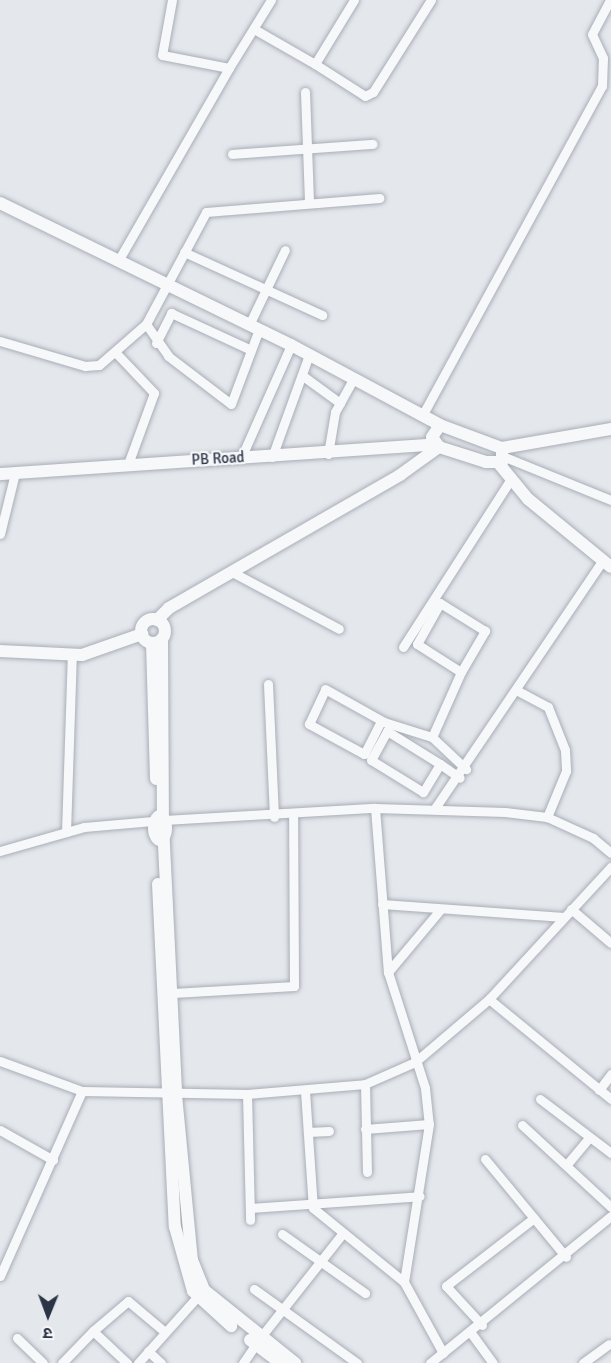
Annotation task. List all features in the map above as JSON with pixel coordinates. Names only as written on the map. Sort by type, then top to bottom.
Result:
[{"type":"street","points":[[172,0],[162,55],[229,68]]},
{"type":"street","points":[[118,261],[229,68],[272,0]]},
{"type":"street","points":[[315,64],[354,0]]},
{"type":"street","points":[[254,29],[369,95],[431,0]]},
{"type":"street","points":[[423,414],[602,86],[603,58],[592,34],[610,0]]},
{"type":"street","points":[[305,92],[309,203]]},
{"type":"street","points":[[232,154],[373,144]]},
{"type":"street","points":[[0,341],[85,366],[117,354],[146,324],[170,286],[184,252],[206,212],[379,198]]},
{"type":"street","points":[[0,203],[309,354],[502,457],[611,500]]},
{"type":"street","points":[[146,324],[156,343],[231,404],[251,350],[254,327],[266,290],[285,250]]},
{"type":"street","points":[[184,252],[322,315]]},
{"type":"street","points":[[156,343],[171,313],[251,350]]},
{"type":"street","points":[[241,458],[291,345]]},
{"type":"street","points":[[117,354],[154,393],[128,464]]},
{"type":"street","points":[[272,457],[309,354]]},
{"type":"street","points":[[303,376],[340,403]]},
{"type":"street","points":[[328,454],[340,403],[354,378]]},
{"type":"street","points":[[440,425],[432,437],[437,445],[502,457],[611,429]]},
{"type":"street","points":[[142,634],[147,621],[158,620],[169,608],[400,476],[437,445]]},
{"type":"street","name":"PB Road","points":[[0,474],[437,445]]},
{"type":"street","points":[[435,808],[460,778],[607,563],[511,479],[502,457]]},
{"type":"street","points":[[0,534],[15,472]]},
{"type":"street","points":[[403,647],[511,479]]},
{"type":"street","points":[[232,572],[339,628]]},
{"type":"street","points":[[432,737],[461,672],[485,631],[440,603],[417,644],[461,672]]},
{"type":"street","points":[[158,620],[164,629],[157,641],[159,821],[171,1095],[185,1255],[197,1297],[258,1341],[295,1363]]},
{"type":"street","points":[[0,651],[72,655],[142,634],[157,641]]},
{"type":"street","points":[[66,832],[72,655]]},
{"type":"street","points":[[268,684],[274,817]]},
{"type":"street","points":[[381,721],[364,754],[309,724],[325,689],[381,721],[432,737],[466,769]]},
{"type":"street","points":[[518,691],[548,707],[565,750],[566,771],[547,817]]},
{"type":"street","points":[[440,764],[423,792],[371,760],[387,731],[440,764],[460,778]]},
{"type":"street","points":[[0,851],[66,832],[159,821],[293,816],[375,808],[435,808],[547,817],[593,838],[611,854]]},
{"type":"street","points":[[375,808],[388,972],[415,1062],[429,1124],[420,1196],[404,1282]]},
{"type":"street","points":[[173,993],[294,986],[293,816]]},
{"type":"street","points":[[159,821],[173,993],[171,1095]]},
{"type":"street","points":[[0,1061],[82,1091],[171,1095],[248,1094],[305,1091],[365,1084],[415,1062],[489,999],[611,867]]},
{"type":"street","points":[[382,904],[440,910],[564,917]]},
{"type":"street","points":[[571,909],[611,943]]},
{"type":"street","points":[[388,972],[440,910]]},
{"type":"street","points":[[489,999],[611,1099]]},
{"type":"street","points":[[599,1089],[611,1074]]},
{"type":"street","points":[[365,1084],[368,1172]]},
{"type":"street","points":[[0,1276],[82,1091]]},
{"type":"street","points":[[305,1091],[313,1208],[342,1234],[404,1282],[443,1353]]},
{"type":"street","points":[[248,1094],[250,1220]]},
{"type":"street","points":[[540,1099],[611,1153]]},
{"type":"street","points":[[365,1129],[429,1124]]},
{"type":"street","points":[[522,1125],[568,1163],[611,1207]]},
{"type":"street","points":[[0,1142],[2,1131],[53,1160]]},
{"type":"street","points":[[308,1132],[330,1131]]},
{"type":"street","points":[[568,1163],[589,1138]]},
{"type":"street","points":[[485,1159],[566,1257]]},
{"type":"street","points":[[250,1208],[313,1208],[420,1196]]},
{"type":"street","points":[[430,1363],[482,1325],[566,1257],[611,1216]]},
{"type":"street","points":[[482,1325],[446,1286],[534,1218]]},
{"type":"street","points":[[282,1234],[365,1293]]},
{"type":"street","points":[[243,1363],[342,1234]]},
{"type":"street","points":[[185,1255],[204,1290],[280,1363]]},
{"type":"street","points":[[254,1289],[357,1363]]},
{"type":"street","points":[[138,1363],[197,1297]]},
{"type":"street","points":[[62,1363],[93,1331],[128,1301],[165,1332]]},
{"type":"street","points":[[93,1331],[127,1363]]},
{"type":"street","points":[[471,1333],[493,1363]]},
{"type":"street","points":[[17,1338],[43,1363]]},
{"type":"street","points":[[583,1363],[609,1344]]},
{"type":"street","points":[[148,1351],[161,1363]]}]
